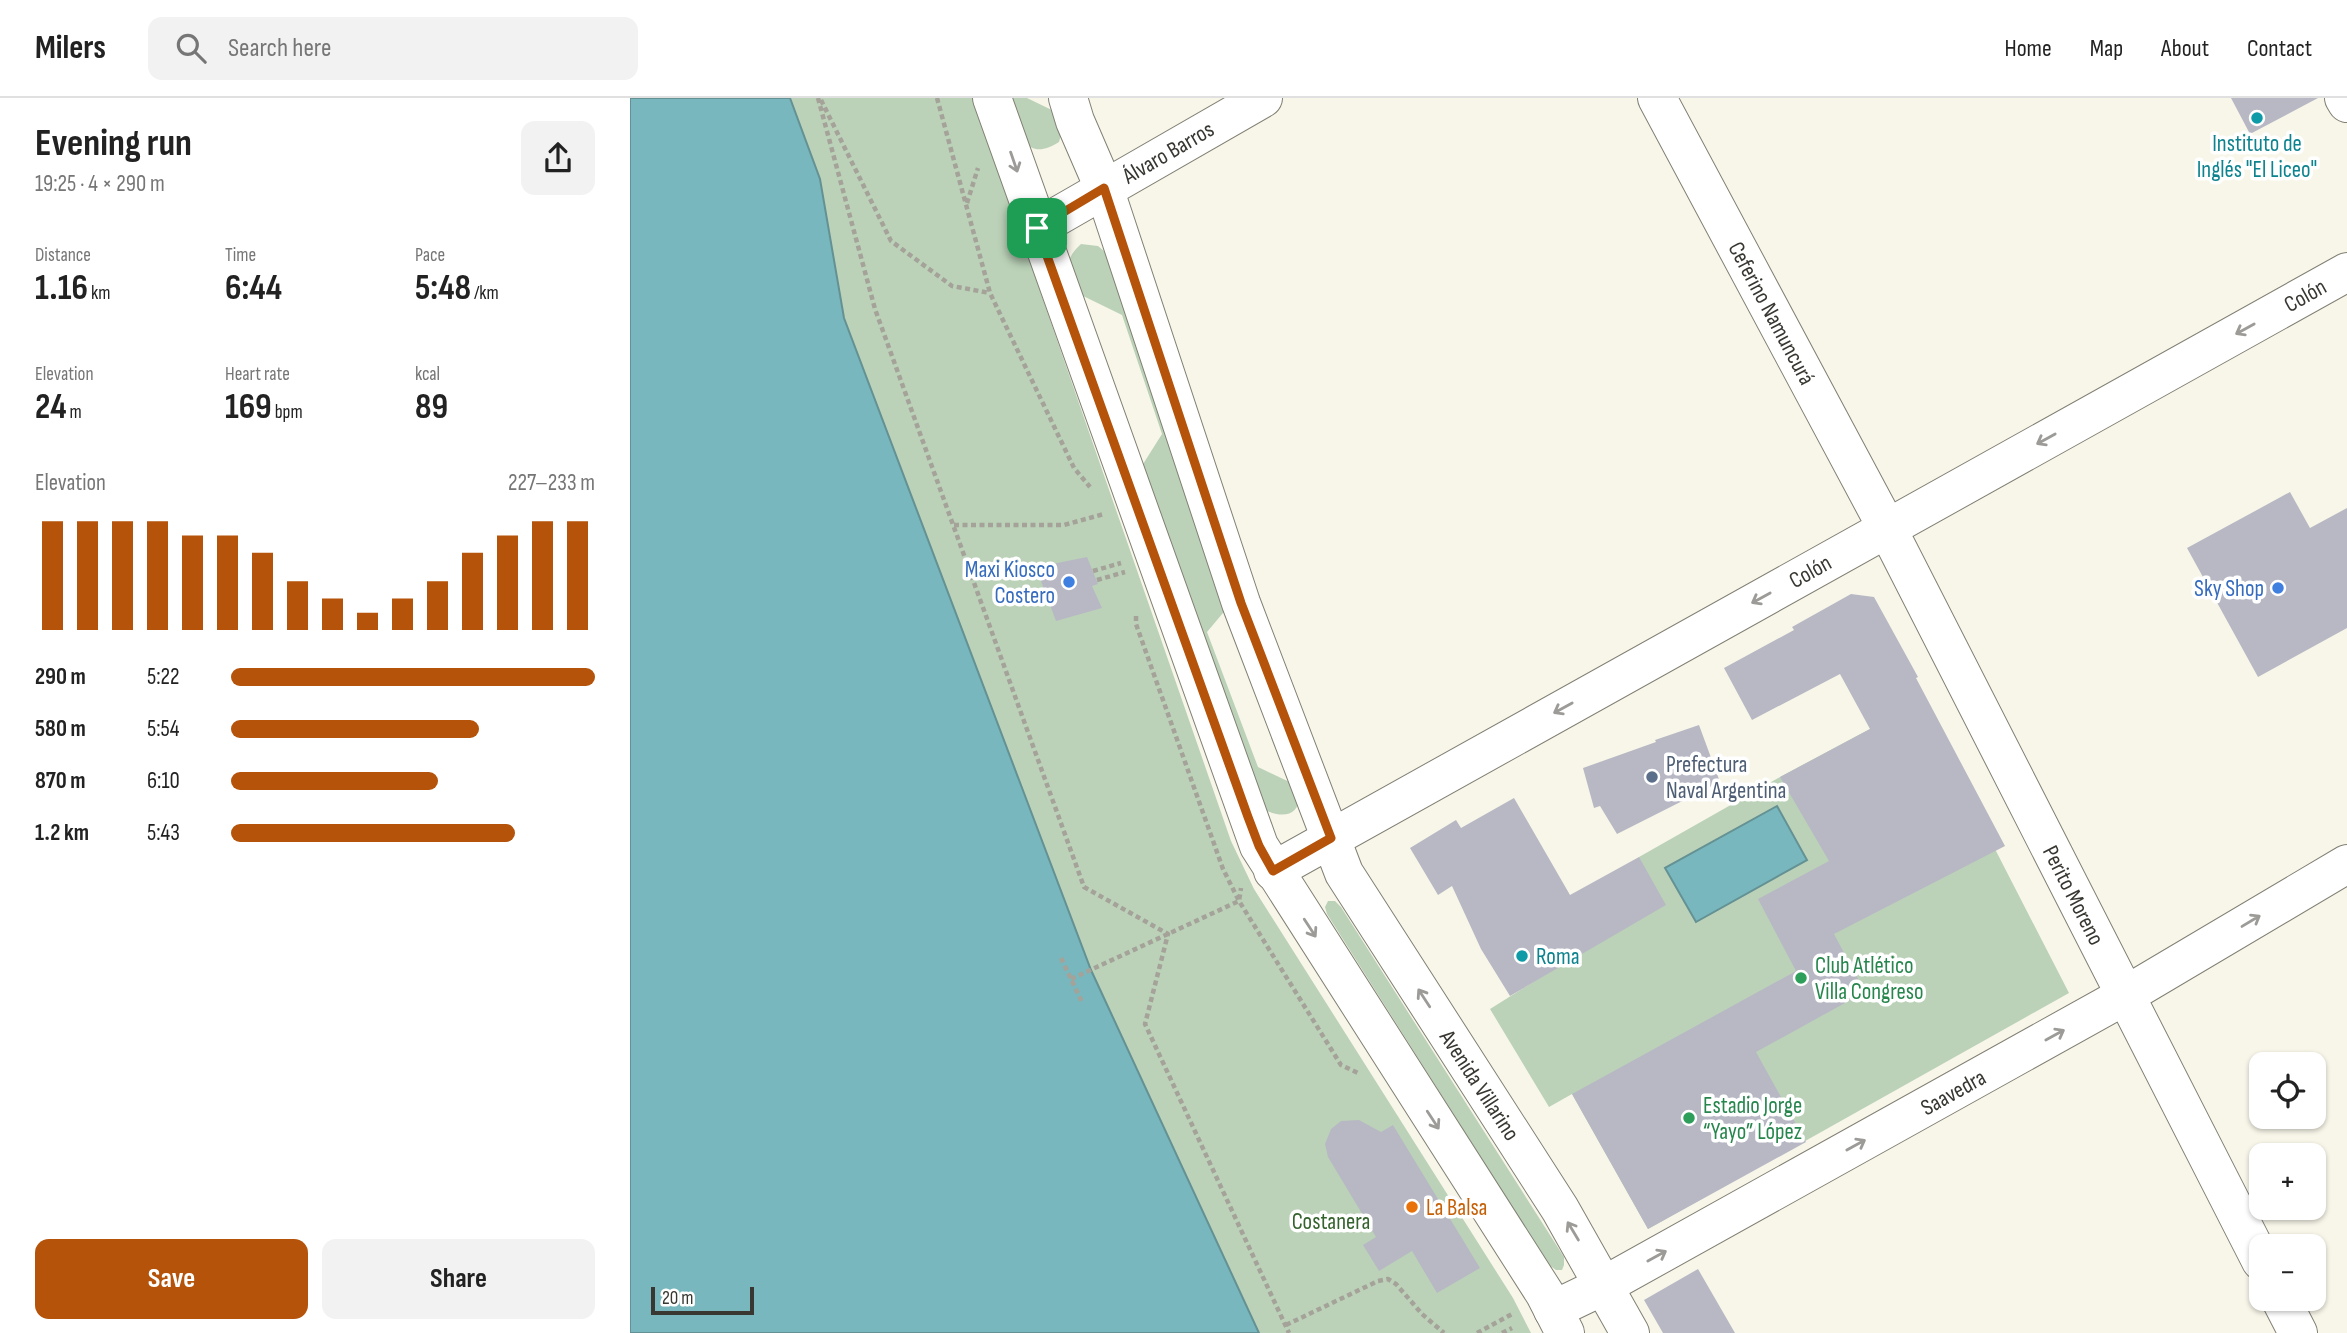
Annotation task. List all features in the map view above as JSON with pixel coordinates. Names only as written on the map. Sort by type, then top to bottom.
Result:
[{"type":"street","points":[[992,98],[1255,836],[1273,871],[1538,1283],[1559,1321]]},
{"type":"street","name":"Avenida Villarino","points":[[1068,98],[1104,188],[1241,603],[1344,873],[1560,1209],[1630,1333]]},
{"type":"street","name":"Álvaro Barros","points":[[1037,228],[1263,98]]},
{"type":"street","name":"Ceferino Namuncurá","points":[[1657,98],[1887,528]]},
{"type":"street","points":[[2344,98],[2347,103]]},
{"type":"street","name":"Colón","points":[[1273,871],[2347,272]]},
{"type":"street","name":"Perito Moreno","points":[[1887,528],[2249,1237]]},
{"type":"street","name":"Saavedra","points":[[1559,1321],[1605,1285],[2126,995],[2347,863]]},
{"type":"street","points":[[2287,1311],[2298,1333]]},
{"type":"path","points":[[819,98],[891,241],[952,286],[990,293]]},
{"type":"path","points":[[819,98],[875,309],[1084,887],[1168,934]]},
{"type":"path","points":[[954,525],[1064,524],[1111,512]]},
{"type":"path","points":[[1093,571],[1128,560]]},
{"type":"path","points":[[1097,580],[1132,570]]},
{"type":"path","points":[[1071,979],[1239,901]]},
{"type":"path","points":[[1168,934],[1145,1024],[1289,1333]]},
{"type":"path","points":[[1061,958],[1082,1002]]},
{"type":"path","points":[[1286,1325],[1378,1280],[1388,1279],[1444,1333]]},
{"type":"path","points":[[1502,1333],[1512,1328]]},
{"type":"green space","name":"Costanera","points":[[676,98],[973,98],[1231,841],[1254,889],[1513,1298],[1531,1333],[1259,1333],[1091,970],[844,318],[820,179],[810,155]]},
{"type":"green space","points":[[1008,98],[1027,98],[1058,113],[1063,128],[1059,142],[1047,148],[1029,146],[1018,130]]},
{"type":"green space","points":[[1081,244],[1098,246],[1110,256],[1228,607],[1207,632],[1258,767],[1298,786],[1296,809],[1286,814],[1271,813],[1263,809],[1138,472],[1162,434],[1122,315],[1075,292],[1068,266],[1071,256]]},
{"type":"green space","name":"Club Atlético Villa Congreso","points":[[1926,699],[1996,851],[2069,993],[1648,1229],[1572,1094],[1549,1107],[1490,1009],[1564,963],[1639,857]]},
{"type":"green space","points":[[1328,901],[1335,901],[1341,907],[1564,1257],[1562,1270],[1556,1270],[1549,1265],[1327,914],[1325,907]]},
{"type":"water","points":[[630,98],[790,98],[820,179],[844,318],[1091,970],[1259,1333],[630,1333]]},
{"type":"water","points":[[1777,806],[1807,860],[1696,922],[1665,868]]},
{"type":"building","name":"Instituto de Inglés \"El Liceo\"","points":[[2231,98],[2318,98],[2250,134]]},
{"type":"building","name":"Sky Shop","points":[[2290,492],[2310,528],[2347,508],[2347,628],[2258,677],[2187,548]]},
{"type":"building","name":"Maxi Kiosco Costero","points":[[1087,557],[1098,584],[1092,586],[1102,608],[1056,621],[1038,573],[1054,569],[1052,564]]},
{"type":"building","points":[[1851,594],[1874,597],[2005,846],[1834,934],[1865,992],[1756,1052],[1806,1142],[1648,1229],[1572,1094],[1796,971],[1758,899],[1829,861],[1780,777],[1870,729],[1840,674],[1752,720],[1724,668],[1794,630],[1792,627]]},
{"type":"building","name":"Prefectura Naval Argentina","points":[[1699,725],[1720,782],[1617,834],[1600,806],[1594,808],[1583,768]]},
{"type":"building","points":[[1514,798],[1570,895],[1639,857],[1666,905],[1510,996],[1481,949],[1452,886],[1438,895],[1410,848],[1456,820],[1461,828]]},
{"type":"building","name":"La Balsa","points":[[1359,1120],[1381,1132],[1393,1125],[1480,1268],[1437,1293],[1412,1251],[1379,1271],[1363,1245],[1376,1237],[1328,1157],[1325,1144],[1331,1129],[1341,1121]]},
{"type":"building","points":[[1698,1269],[1735,1333],[1663,1333],[1644,1300]]},
{"type":"place","name":"Instituto de Inglés \"El Liceo\"","points":[[2257,118]]},
{"type":"place","name":"Maxi Kiosco Costero","points":[[1069,582]]},
{"type":"place","name":"Sky Shop","points":[[2278,588]]},
{"type":"place","name":"Prefectura Naval Argentina","points":[[1652,777]]},
{"type":"place","name":"Roma","points":[[1522,956]]},
{"type":"place","name":"Club Atlético Villa Congreso","points":[[1801,978]]},
{"type":"place","name":"Estadio Jorge “Yayo” López","points":[[1689,1118]]},
{"type":"place","name":"La Balsa","points":[[1412,1207]]},
{"type":"route","points":[[1104,188],[1241,603],[1331,838],[1273,871],[1259,846],[1248,817],[1037,228],[1104,188]]}]
